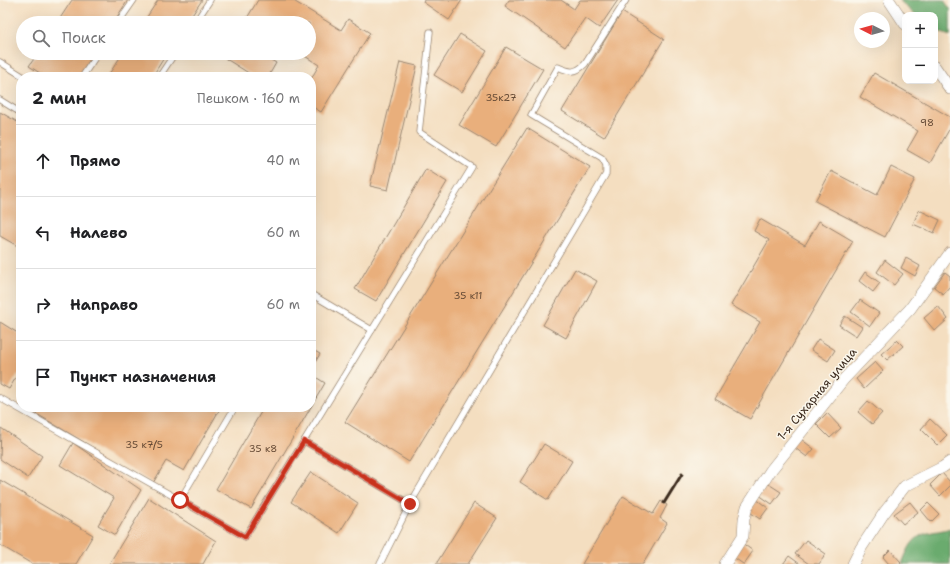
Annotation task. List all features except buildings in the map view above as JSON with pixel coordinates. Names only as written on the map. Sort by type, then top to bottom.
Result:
[{"type":"street","points":[[889,0],[902,20]]},
{"type":"street","points":[[938,71],[950,88]]},
{"type":"street","name":"1-я Сухарная улица","points":[[725,564],[743,536],[744,519],[747,507],[770,470],[843,380],[910,308],[950,253]]},
{"type":"street","points":[[853,564],[861,548],[884,513],[905,486],[950,462]]},
{"type":"lane","points":[[123,16],[134,0]]},
{"type":"lane","points":[[199,16],[210,0]]},
{"type":"lane","points":[[380,564],[410,504],[606,174],[606,164],[602,158],[531,115],[558,67],[571,72],[578,70],[585,64],[626,0]]},
{"type":"lane","points":[[25,412],[245,537],[472,167],[419,132],[430,32]]},
{"type":"lane","points":[[85,72],[93,60]]},
{"type":"lane","points":[[162,72],[170,60]]},
{"type":"lane","points":[[0,62],[16,72]]},
{"type":"lane","points":[[0,100],[16,110]]},
{"type":"lane","points":[[316,297],[372,330]]},
{"type":"lane","points":[[0,398],[16,407]]},
{"type":"lane","points":[[180,500],[232,412]]},
{"type":"lane","points":[[304,441],[410,504]]},
{"type":"green space","points":[[899,0],[944,0],[950,9],[950,36],[938,32],[938,12],[912,12]]},
{"type":"green space","points":[[950,528],[950,564],[902,564],[911,545],[918,537]]},
{"type":"railway","points":[[664,503],[682,474]]},
{"type":"route","points":[[180,500],[245,537],[304,441],[410,504]]}]
